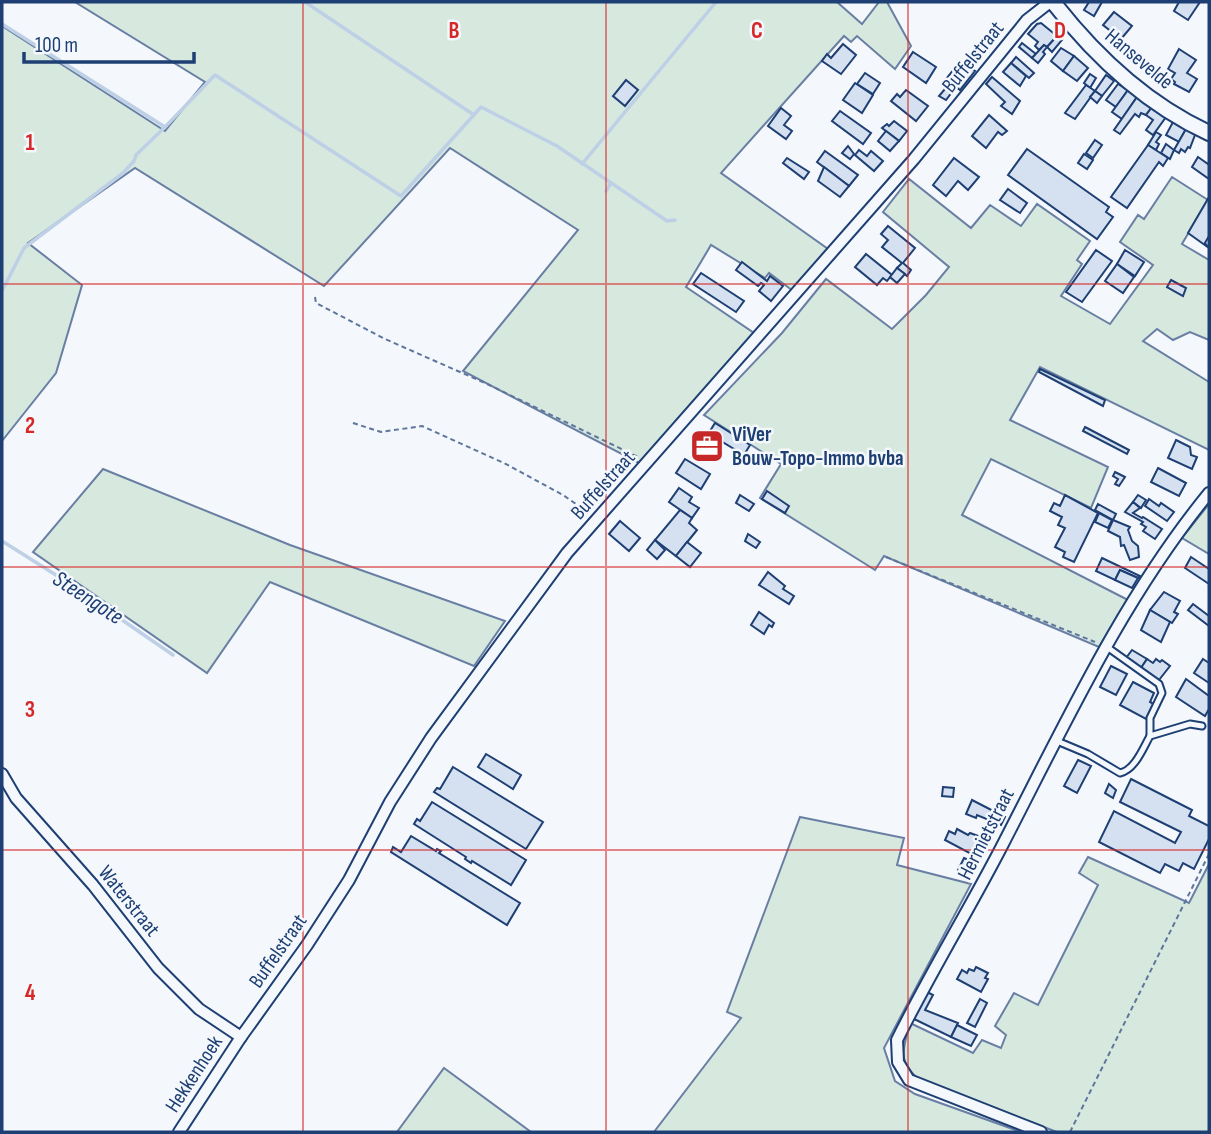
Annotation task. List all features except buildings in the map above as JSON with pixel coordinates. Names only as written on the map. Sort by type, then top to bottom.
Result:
[{"type":"street","name":"Hansevelde","points":[[1052,2],[1080,35],[1129,82],[1153,101],[1209,133]]},
{"type":"street","name":"Buffelstraat","points":[[241,1037],[307,945],[349,880],[390,803],[430,738],[567,554],[914,159],[1027,20],[1052,2]]},
{"type":"street","name":"Hermietstraat","points":[[1041,1132],[909,1080],[898,1062],[897,1040],[1107,648],[1172,540],[1209,492]]},
{"type":"street","name":"Waterstraat","points":[[2,774],[16,798],[93,885],[158,968],[199,1009],[241,1037]]},
{"type":"street","name":"Hekkenhoek","points":[[179,1132],[241,1037]]},
{"type":"lane","points":[[1056,741],[1088,754],[1120,773],[1127,772],[1133,766],[1150,736],[1150,718],[1162,693],[1158,684],[1107,648]]},
{"type":"lane","points":[[1150,736],[1190,724],[1202,726]]},
{"type":"path","points":[[315,297],[316,303],[386,339],[649,462]]},
{"type":"path","points":[[353,423],[382,432],[422,426],[504,463],[563,495],[598,519]]},
{"type":"path","points":[[886,557],[1107,648]]},
{"type":"path","points":[[1070,1132],[1209,853]]},
{"type":"shaded area","points":[[75,2],[837,2],[862,24],[879,2],[887,2],[911,46],[895,69],[857,36],[851,42],[844,36],[721,173],[828,249],[793,291],[769,273],[765,278],[711,245],[686,287],[754,333],[639,463],[463,371],[578,230],[450,148],[324,286],[135,168],[28,243],[82,285],[56,373],[2,441],[2,26],[165,131],[205,82]]},
{"type":"shaded area","points":[[1172,177],[1208,200],[1182,244],[1209,260],[1209,340],[1190,332],[1173,340],[1157,329],[1143,341],[1209,382],[1209,450],[1040,367],[1010,420],[1108,467],[1091,508],[991,459],[962,515],[1128,600],[1099,647],[884,556],[875,570],[760,498],[781,464],[704,415],[782,333],[826,279],[892,329],[926,295],[949,267],[883,212],[909,179],[971,228],[990,205],[1021,226],[1037,204],[1090,241],[1077,260],[1082,264],[1061,296],[1110,324],[1153,265],[1120,242],[1138,215],[1144,219]]},
{"type":"shaded area","points":[[103,469],[290,545],[505,621],[474,666],[270,582],[207,673],[33,552]]},
{"type":"shaded area","points":[[1209,504],[1209,554],[1182,538]]},
{"type":"shaded area","points":[[800,817],[904,838],[897,865],[971,884],[884,1048],[895,1081],[915,1094],[1021,1132],[654,1132],[741,1018],[727,1012]]},
{"type":"shaded area","points":[[1088,857],[1189,903],[1209,864],[1209,1132],[1057,1132],[922,1081],[905,1062],[904,1048],[910,1023],[973,1053],[982,1040],[1001,1048],[1006,1035],[995,1026],[1014,993],[1038,1005],[1098,885],[1079,873]]},
{"type":"shaded area","points":[[444,1068],[531,1132],[397,1132]]},
{"type":"waterway","points":[[305,2],[474,115]]},
{"type":"waterway","points":[[582,164],[716,2]]},
{"type":"waterway","points":[[2,24],[165,127],[215,75],[401,196],[481,107],[557,146],[667,221],[675,220]]},
{"type":"waterway","points":[[2,291],[24,248],[123,173],[136,155],[165,127]]},
{"type":"waterway","points":[[606,191],[611,183]]},
{"type":"waterway","name":"Steengote","points":[[2,541],[173,655]]},
{"type":"place","name":"ViVer Bouw-Topo-Immo bvba","points":[[707,446]]}]
